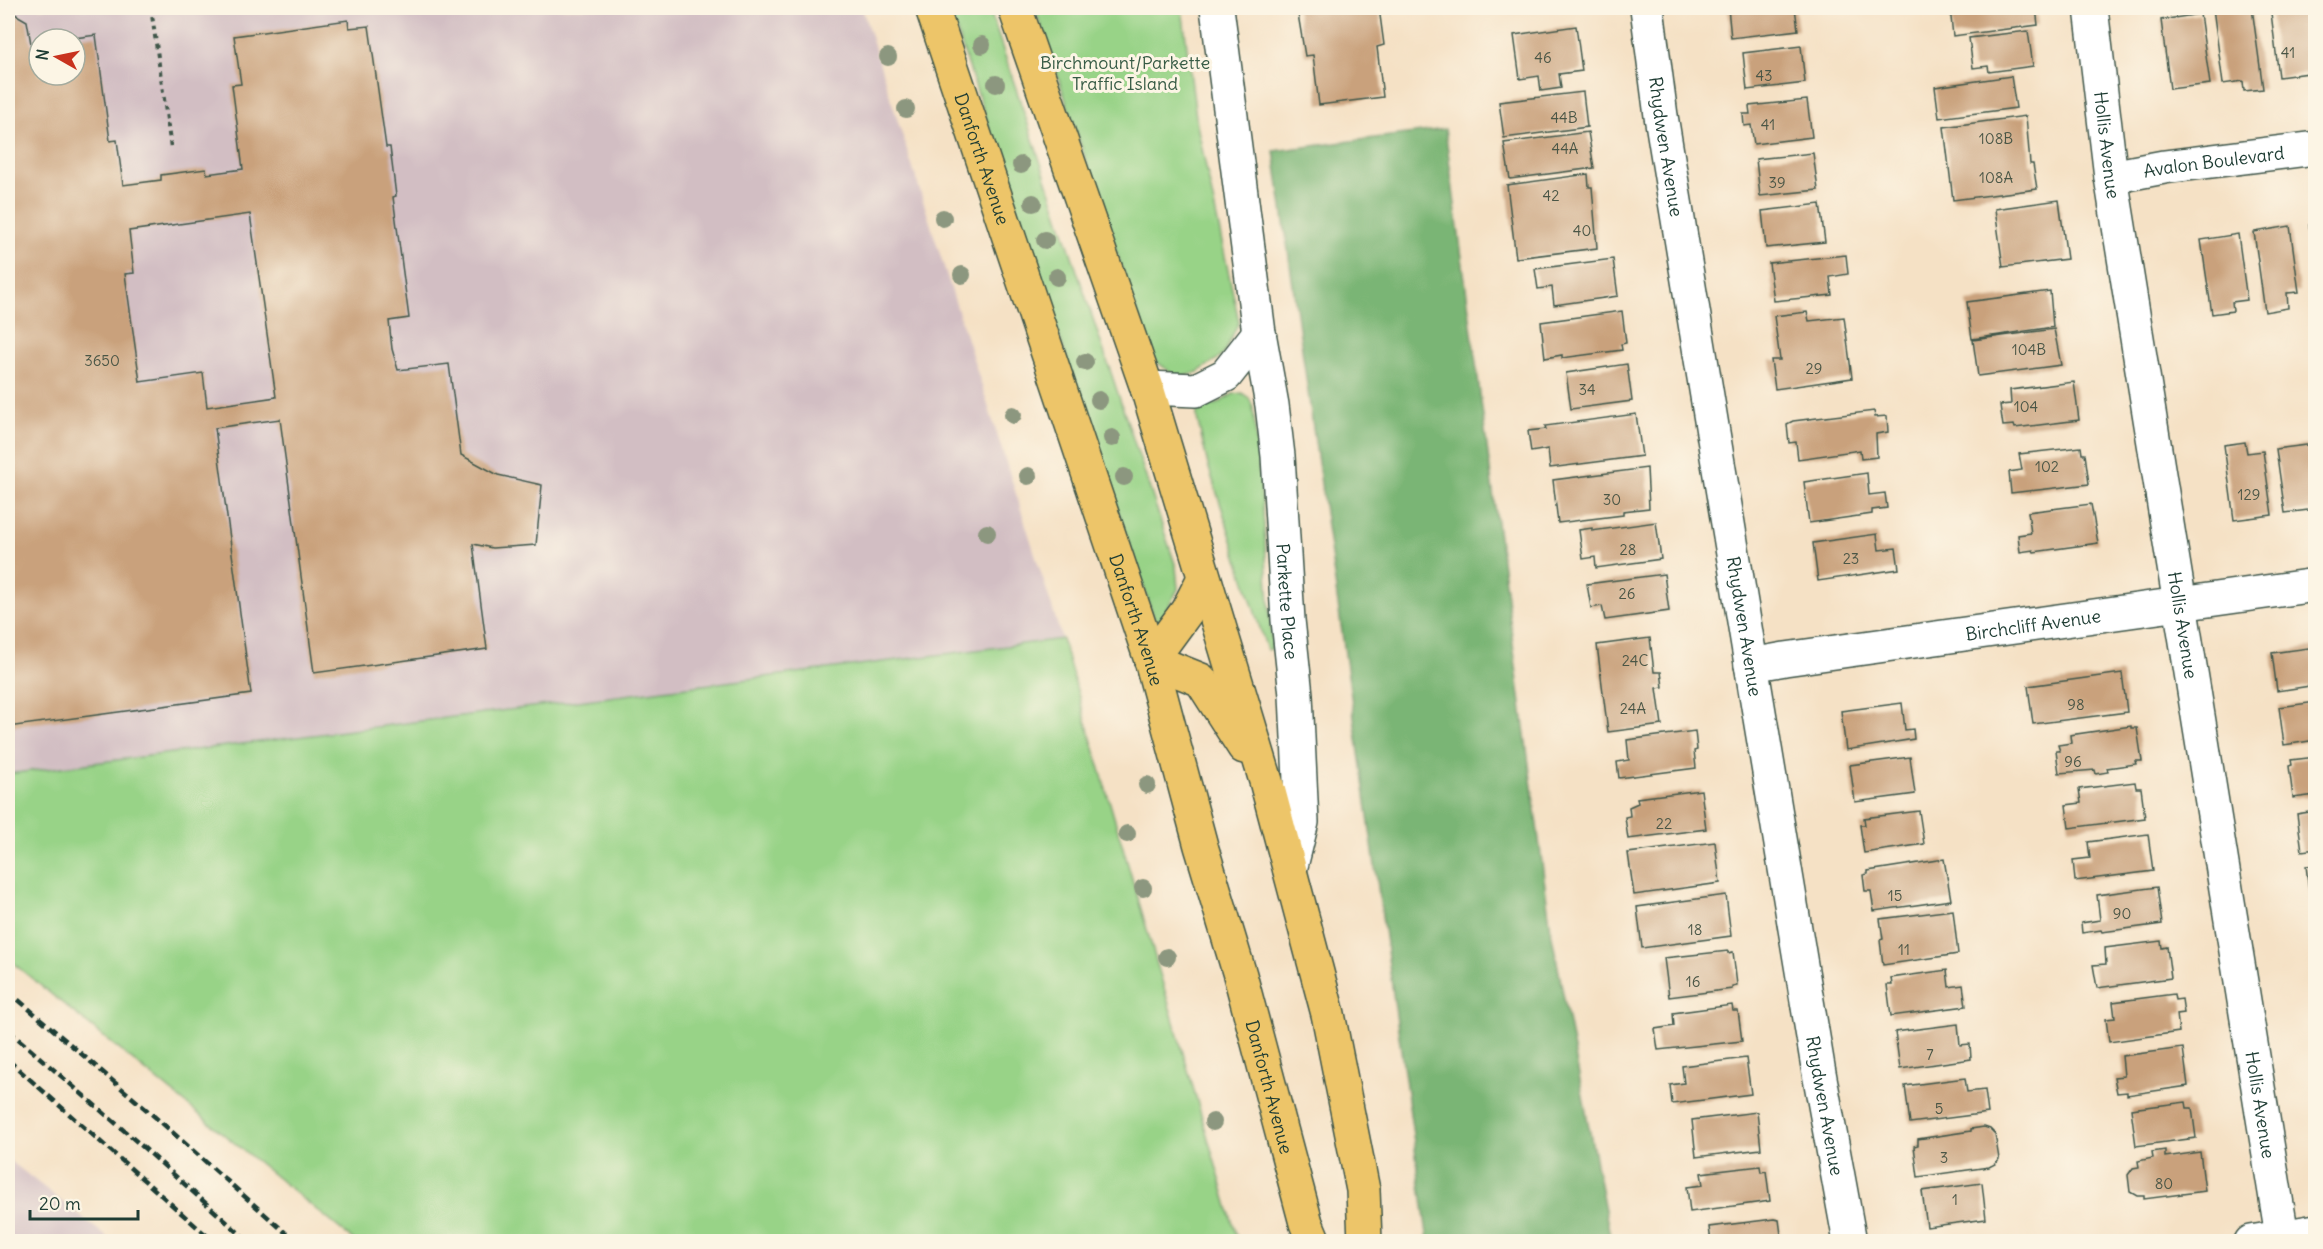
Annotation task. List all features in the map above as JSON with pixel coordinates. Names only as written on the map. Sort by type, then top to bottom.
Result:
[{"type":"main road","name":"Danforth Avenue","points":[[932,8],[1151,660],[1201,846],[1240,975],[1306,1223],[1314,1242]]},
{"type":"main road","points":[[1014,8],[1147,388],[1266,781],[1328,1014],[1361,1178],[1365,1242]]},
{"type":"main road","points":[[1204,578],[1187,611],[1151,660],[1201,680],[1266,781]]},
{"type":"street","name":"Parkette Place","points":[[1217,8],[1259,333],[1272,405],[1278,456],[1302,822],[1290,870]]},
{"type":"street","name":"Rhydwen Avenue","points":[[1647,8],[1661,116],[1751,665],[1818,1067],[1850,1242]]},
{"type":"street","name":"Hollis Avenue","points":[[2091,8],[2111,177],[2179,604],[2272,1240]]},
{"type":"street","name":"Avalon Boulevard","points":[[2111,177],[2164,167],[2316,148]]},
{"type":"street","points":[[1147,388],[1196,390],[1226,375],[1259,333]]},
{"type":"street","name":"Birchcliff Avenue","points":[[1751,665],[2316,585]]},
{"type":"street","points":[[2272,1240],[2316,1231]]},
{"type":"path","points":[[151,8],[171,148]]},
{"type":"shaded area","points":[[8,8],[862,8],[1062,639],[8,774]]},
{"type":"shaded area","points":[[8,1159],[112,1241],[8,1241]]},
{"type":"green space","points":[[949,8],[989,8],[1176,567],[1178,589],[1160,622],[1154,618]]},
{"type":"green space","name":"Birchmount/Parkette Traffic Island","points":[[1035,8],[1182,8],[1197,125],[1239,322],[1223,355],[1198,372],[1178,378],[1152,358]]},
{"type":"green space","points":[[1445,129],[1551,931],[1611,1241],[1428,1241],[1274,151]]},
{"type":"green space","points":[[1242,393],[1249,398],[1253,407],[1272,649],[1267,650],[1208,465],[1197,418],[1197,408],[1217,404],[1233,394]]},
{"type":"green space","points":[[1062,639],[1238,1241],[355,1241],[8,959],[8,774]]},
{"type":"building","points":[[1297,8],[1379,8],[1384,45],[1377,47],[1383,97],[1319,105],[1313,55],[1305,56]]},
{"type":"building","points":[[1490,8],[1525,8],[1525,9],[1490,14]]},
{"type":"building","points":[[1728,8],[1795,8],[1798,30],[1731,38]]},
{"type":"building","points":[[1950,8],[2036,8],[2038,25],[1953,36]]},
{"type":"building","points":[[2213,8],[2252,8],[2263,89],[2244,91],[2243,81],[2223,84]]},
{"type":"building","points":[[2309,8],[2316,72],[2279,77],[2271,13]]},
{"type":"building","points":[[8,10],[27,21],[27,87],[87,87],[87,36],[96,35],[110,141],[117,140],[123,185],[161,180],[161,175],[206,169],[207,174],[243,169],[232,85],[241,84],[234,36],[348,20],[349,28],[369,26],[386,147],[390,147],[396,196],[393,197],[409,318],[389,321],[392,349],[398,370],[449,364],[461,455],[498,475],[542,485],[536,545],[492,548],[473,544],[487,649],[314,673],[280,419],[215,428],[251,694],[8,727]],"holes":[[[250,214],[276,397],[207,407],[203,373],[140,382],[125,274],[134,273],[129,231]]]},
{"type":"building","points":[[2200,14],[2210,84],[2170,89],[2161,20]]},
{"type":"building","points":[[1576,26],[1582,71],[1559,74],[1561,88],[1541,91],[1539,76],[1520,79],[1514,35]]},
{"type":"building","points":[[2028,31],[2033,66],[1989,72],[1988,66],[1973,68],[1969,38]]},
{"type":"building","points":[[1801,46],[1805,83],[1747,90],[1743,53]]},
{"type":"building","points":[[2011,76],[2016,108],[1939,118],[1935,87]]},
{"type":"building","points":[[1583,92],[1587,127],[1504,138],[1499,102]]},
{"type":"building","points":[[1807,100],[1812,137],[1754,144],[1751,125],[1744,126],[1743,114],[1750,114],[1749,106]]},
{"type":"building","points":[[2026,116],[2030,164],[2033,164],[2037,189],[1953,200],[1944,127]]},
{"type":"building","points":[[1588,132],[1594,168],[1510,179],[1504,143]]},
{"type":"building","points":[[1813,153],[1818,190],[1760,196],[1756,159]]},
{"type":"building","points":[[1588,174],[1589,187],[1592,187],[1597,248],[1516,258],[1507,185]]},
{"type":"building","points":[[2059,200],[2067,259],[2003,267],[1995,209]]},
{"type":"building","points":[[1820,204],[1825,242],[1766,248],[1762,211]]},
{"type":"building","points":[[2316,224],[2316,258],[2314,258],[2309,225]]},
{"type":"building","points":[[2290,226],[2299,292],[2287,293],[2288,308],[2265,312],[2254,232]]},
{"type":"building","points":[[2238,234],[2247,300],[2232,302],[2233,311],[2212,314],[2201,240]]},
{"type":"building","points":[[1846,255],[1848,274],[1830,277],[1832,295],[1774,301],[1769,263]]},
{"type":"building","points":[[1613,259],[1618,296],[1554,305],[1552,287],[1538,289],[1535,269]]},
{"type":"building","points":[[2050,291],[2053,327],[1972,339],[1967,302]]},
{"type":"building","points":[[1622,311],[1626,343],[1621,344],[1622,350],[1545,358],[1541,322]]},
{"type":"building","points":[[1807,312],[1809,321],[1844,317],[1852,378],[1775,389],[1771,360],[1780,360],[1774,316]]},
{"type":"building","points":[[2054,329],[2061,365],[1978,376],[1973,340]]},
{"type":"building","points":[[1627,364],[1632,401],[1571,409],[1566,373]]},
{"type":"building","points":[[2074,382],[2079,420],[2015,428],[2014,425],[2003,426],[2000,405],[2011,404],[2010,390]]},
{"type":"building","points":[[1874,411],[1875,417],[1887,416],[1888,432],[1876,434],[1877,457],[1861,459],[1860,450],[1798,459],[1796,442],[1789,443],[1787,424],[1793,421]]},
{"type":"building","points":[[1636,414],[1642,456],[1550,468],[1548,449],[1531,452],[1528,431],[1546,429],[1545,426]]},
{"type":"building","points":[[2245,442],[2247,453],[2263,451],[2272,515],[2234,520],[2224,445]]},
{"type":"building","points":[[2314,444],[2316,509],[2285,513],[2276,449]]},
{"type":"building","points":[[2081,447],[2082,454],[2085,454],[2089,484],[2011,493],[2009,472],[2022,470],[2019,454]]},
{"type":"building","points":[[1647,468],[1649,508],[1623,511],[1623,515],[1558,523],[1553,480]]},
{"type":"building","points":[[1867,473],[1869,495],[1885,493],[1887,508],[1872,510],[1872,514],[1809,523],[1804,482]]},
{"type":"building","points":[[2091,504],[2098,543],[2020,552],[2018,535],[2031,533],[2028,512]]},
{"type":"building","points":[[1656,522],[1661,559],[1596,568],[1595,557],[1583,559],[1579,530],[1592,528],[1592,531]]},
{"type":"building","points":[[1877,534],[1879,550],[1896,548],[1899,569],[1818,581],[1813,543]]},
{"type":"building","points":[[1664,574],[1669,611],[1605,620],[1602,606],[1591,608],[1587,584]]},
{"type":"building","points":[[1650,638],[1654,672],[1661,672],[1663,687],[1657,688],[1662,725],[1608,732],[1597,645]]},
{"type":"building","points":[[2316,647],[2316,685],[2277,691],[2272,653]]},
{"type":"building","points":[[2122,673],[2127,712],[2033,724],[2028,686]]},
{"type":"building","points":[[2316,702],[2316,740],[2284,745],[2279,707]]},
{"type":"building","points":[[1902,703],[1905,730],[1913,729],[1914,739],[1846,750],[1841,711]]},
{"type":"building","points":[[2131,726],[2131,728],[2137,728],[2142,761],[2107,768],[2108,772],[2096,774],[2095,770],[2059,773],[2056,751],[2060,751],[2058,745],[2071,743],[2070,735]]},
{"type":"building","points":[[1695,731],[1696,768],[1619,778],[1617,762],[1629,760],[1627,740]]},
{"type":"building","points":[[1910,757],[1915,794],[1855,802],[1850,765]]},
{"type":"building","points":[[2316,757],[2316,795],[2293,798],[2289,766],[2292,765],[2291,760]]},
{"type":"building","points":[[2135,782],[2136,788],[2141,788],[2145,818],[2069,828],[2066,805],[2081,803],[2079,789]]},
{"type":"building","points":[[1701,790],[1706,829],[1628,839],[1625,817],[1630,816],[1629,807],[1638,803],[1637,798]]},
{"type":"building","points":[[1919,811],[1924,844],[1864,853],[1860,825],[1865,825],[1864,818]]},
{"type":"building","points":[[2316,811],[2316,849],[2302,851],[2297,814]]},
{"type":"building","points":[[2148,834],[2153,871],[2075,881],[2073,860],[2090,858],[2088,842]]},
{"type":"building","points":[[1715,842],[1720,883],[1634,895],[1628,853]]},
{"type":"building","points":[[1944,859],[1951,900],[1874,911],[1871,891],[1865,891],[1863,875],[1868,874],[1868,871]]},
{"type":"building","points":[[2316,865],[2316,904],[2311,905],[2306,866]]},
{"type":"building","points":[[2157,887],[2162,924],[2082,933],[2081,923],[2100,920],[2097,895]]},
{"type":"building","points":[[1726,895],[1731,936],[1642,948],[1637,907]]},
{"type":"building","points":[[1953,910],[1958,954],[1883,965],[1880,919]]},
{"type":"building","points":[[2161,941],[2162,948],[2167,947],[2171,978],[2097,988],[2093,965],[2106,964],[2105,948]]},
{"type":"building","points":[[1728,951],[1728,953],[1733,952],[1737,985],[1732,986],[1732,989],[1669,997],[1664,958]]},
{"type":"building","points":[[1947,970],[1949,987],[1963,985],[1966,1006],[1891,1016],[1887,985],[1892,985],[1891,978]]},
{"type":"building","points":[[2174,994],[2175,1000],[2182,999],[2184,1013],[2177,1014],[2179,1032],[2109,1042],[2106,1019],[2115,1018],[2113,1002]]},
{"type":"building","points":[[1732,1005],[1733,1011],[1738,1011],[1742,1041],[1658,1050],[1655,1029],[1674,1026],[1673,1013]]},
{"type":"building","points":[[1958,1024],[1960,1045],[1970,1044],[1971,1059],[1900,1069],[1895,1032]]},
{"type":"building","points":[[2183,1048],[2188,1086],[2127,1095],[2127,1092],[2117,1093],[2114,1077],[2124,1076],[2122,1056]]},
{"type":"building","points":[[1746,1058],[1751,1094],[1672,1104],[1670,1085],[1684,1083],[1682,1066]]},
{"type":"building","points":[[1965,1078],[1967,1092],[1985,1090],[1988,1113],[1910,1123],[1905,1086]]},
{"type":"building","points":[[2186,1102],[2187,1108],[2192,1108],[2196,1138],[2136,1146],[2131,1109]]},
{"type":"building","points":[[1757,1112],[1761,1149],[1696,1157],[1692,1120]]},
{"type":"building","points":[[1984,1127],[1995,1134],[1999,1159],[1995,1164],[1989,1167],[1918,1177],[1914,1146],[1918,1145],[1918,1139]]},
{"type":"building","points":[[2165,1150],[2165,1157],[2200,1152],[2205,1191],[2144,1199],[2144,1196],[2137,1196],[2130,1192],[2128,1175],[2133,1168],[2139,1167],[2138,1161],[2153,1158],[2152,1152]]},
{"type":"building","points":[[1760,1166],[1761,1172],[1766,1171],[1770,1201],[1690,1212],[1687,1187],[1703,1185],[1701,1173]]},
{"type":"building","points":[[1982,1183],[1986,1219],[1927,1227],[1922,1191]]},
{"type":"building","points":[[1779,1220],[1782,1242],[1711,1242],[1709,1227]]},
{"type":"railway","points":[[8,991],[296,1242]]},
{"type":"railway","points":[[8,1030],[249,1242]]},
{"type":"railway","points":[[8,1060],[214,1242]]}]
